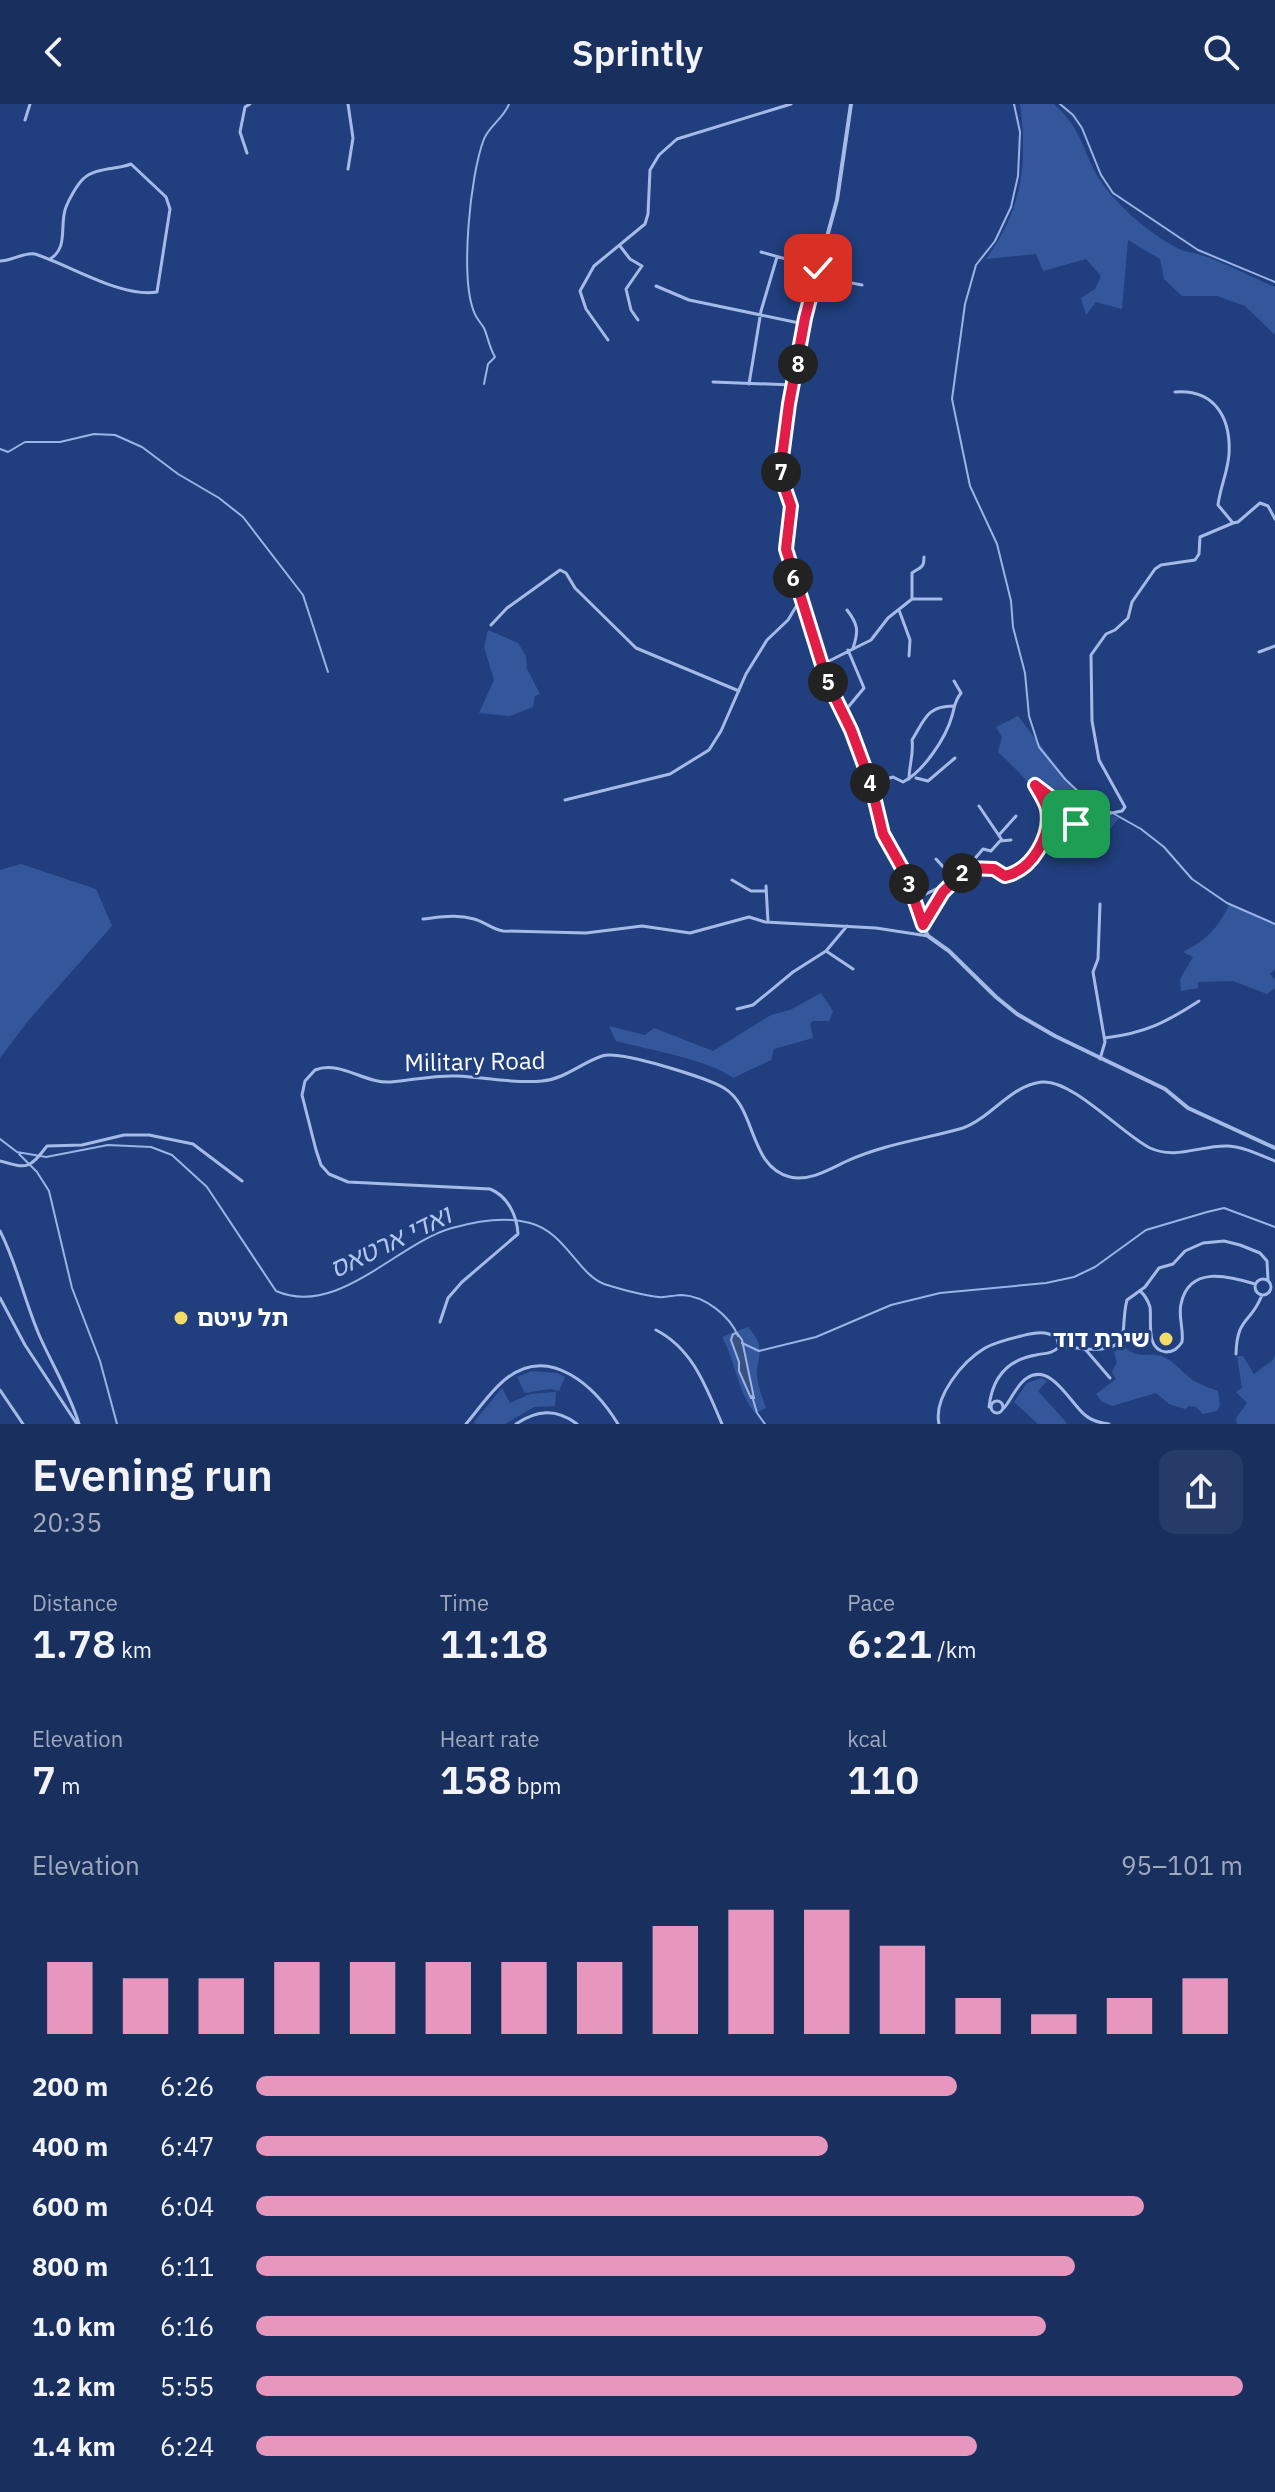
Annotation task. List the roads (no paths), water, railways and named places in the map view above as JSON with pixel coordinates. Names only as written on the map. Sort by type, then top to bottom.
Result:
[{"type":"street","points":[[25,120],[30,104]]},
{"type":"street","points":[[247,153],[240,132],[245,107],[250,104]]},
{"type":"street","points":[[348,104],[353,138],[348,169]]},
{"type":"street","points":[[608,340],[586,309],[580,291],[594,266],[645,224],[650,170],[659,155],[677,139],[791,104]]},
{"type":"street","points":[[851,104],[837,200],[804,324],[781,473],[791,506],[786,549],[800,600],[827,681],[871,784],[883,834],[906,875],[928,936],[1017,1014],[1100,1059],[1165,1089],[1188,1108],[1275,1148]]},
{"type":"street","points":[[0,261],[9,261],[28,253],[110,284],[136,291],[157,292],[170,209],[168,200],[131,164],[106,168],[88,176],[81,181],[66,206],[60,247],[50,259]]},
{"type":"street","points":[[619,246],[630,259],[642,266],[626,289],[631,310],[638,320]]},
{"type":"street","points":[[761,252],[818,268]]},
{"type":"street","points":[[749,384],[761,314],[777,257]]},
{"type":"street","points":[[816,276],[862,285]]},
{"type":"street","points":[[656,286],[689,300],[804,324]]},
{"type":"street","points":[[713,382],[793,385]]},
{"type":"street","points":[[1175,392],[1188,391],[1208,397],[1216,402],[1220,410],[1228,433],[1229,456],[1218,505],[1233,523]]},
{"type":"street","points":[[967,868],[994,869],[1005,876],[1011,875],[1035,856],[1047,826],[1047,808],[1035,785],[1056,801],[1076,824],[1086,818],[1122,811],[1125,807],[1099,760],[1092,721],[1091,655],[1106,634],[1128,618],[1132,602],[1155,569],[1161,565],[1195,560],[1199,554],[1200,537],[1238,522],[1260,503],[1268,506],[1275,519]]},
{"type":"street","points":[[912,599],[912,573],[924,565],[924,557]]},
{"type":"street","points":[[491,625],[507,608],[560,570],[636,648],[739,691]]},
{"type":"street","points":[[823,664],[871,640],[877,629],[912,599],[941,599]]},
{"type":"street","points":[[565,800],[670,774],[709,750],[767,640],[788,620],[800,600]]},
{"type":"street","points":[[899,609],[910,640],[909,656]]},
{"type":"street","points":[[847,610],[858,630],[853,648]]},
{"type":"street","points":[[1259,652],[1275,646]]},
{"type":"street","points":[[843,714],[864,688],[848,650]]},
{"type":"street","points":[[871,784],[893,777],[903,782],[911,778],[938,744],[952,716],[953,706],[961,693],[954,681]]},
{"type":"street","points":[[911,778],[912,740],[933,710],[938,706],[953,706]]},
{"type":"street","points":[[911,778],[928,781],[955,758]]},
{"type":"street","points":[[979,806],[1001,838],[1011,840]]},
{"type":"street","points":[[923,925],[940,897],[983,849],[991,851],[1016,816]]},
{"type":"street","points":[[936,859],[955,880]]},
{"type":"street","points":[[732,880],[751,891],[765,891]]},
{"type":"street","points":[[766,886],[768,922]]},
{"type":"street","points":[[926,894],[936,889],[940,897]]},
{"type":"street","points":[[1100,904],[1098,959],[1093,972],[1105,1038],[1100,1059]]},
{"type":"street","points":[[423,919],[455,915],[478,920],[492,929],[503,931],[586,933],[642,926],[690,933],[749,917],[768,922],[848,926],[928,936]]},
{"type":"street","points":[[737,1009],[753,1005],[793,972],[826,951],[848,926]]},
{"type":"street","points":[[826,951],[853,969]]},
{"type":"street","points":[[1105,1038],[1146,1031],[1165,1024],[1199,1001]]},
{"type":"street","name":"Military Road","points":[[440,1322],[448,1298],[462,1282],[518,1234],[512,1210],[504,1196],[490,1189],[348,1182],[334,1178],[321,1165],[302,1100],[305,1081],[315,1070],[335,1068],[382,1082],[445,1076],[542,1081],[562,1076],[601,1056],[627,1056],[728,1091],[741,1105],[768,1164],[781,1174],[797,1178],[826,1172],[868,1152],[970,1126],[1024,1087],[1046,1082],[1069,1089],[1153,1149],[1173,1153],[1231,1146],[1275,1161]]},
{"type":"street","points":[[0,1161],[24,1168],[32,1164],[47,1146],[82,1145],[124,1135],[149,1135],[193,1144],[242,1181]]},
{"type":"street","points":[[0,1231],[40,1337],[78,1424]]},
{"type":"street","points":[[1059,1346],[1085,1349],[1110,1347],[1122,1338],[1126,1303],[1130,1297],[1140,1291],[1163,1265],[1173,1264],[1191,1247],[1217,1241],[1240,1245],[1263,1256],[1273,1290],[1262,1295],[1254,1311],[1239,1326],[1236,1354]]},
{"type":"street","points":[[1140,1291],[1150,1308],[1153,1341],[1157,1348],[1168,1352],[1178,1348],[1182,1342],[1180,1306],[1186,1291],[1195,1283],[1218,1275],[1255,1284]]},
{"type":"street","points":[[1262,1295],[1255,1290],[1255,1284],[1259,1279],[1268,1280]]},
{"type":"street","points":[[0,1298],[25,1345],[78,1424]]},
{"type":"street","points":[[656,1330],[672,1339],[685,1353],[702,1379],[722,1424]]},
{"type":"street","points":[[939,1424],[938,1406],[942,1396],[982,1350],[1000,1342],[1038,1333],[1054,1336],[1059,1346]]},
{"type":"street","points":[[989,1407],[994,1384],[1015,1361],[1053,1352],[1059,1346]]},
{"type":"street","points":[[1085,1349],[1110,1378]]},
{"type":"street","points":[[466,1424],[505,1379],[523,1369],[542,1366],[562,1369],[580,1379],[618,1424]]},
{"type":"street","points":[[989,1407],[1015,1391],[1031,1376],[1047,1376],[1087,1417],[1109,1424]]},
{"type":"street","points":[[994,1384],[993,1393],[1004,1408]]},
{"type":"street","points":[[0,1390],[23,1424]]},
{"type":"street","points":[[989,1407],[995,1413],[1004,1408],[1015,1391]]},
{"type":"street","points":[[516,1424],[544,1412],[562,1414],[577,1424]]},
{"type":"waterway","points":[[484,384],[488,364],[495,357],[470,296],[468,226],[484,139],[509,104]]},
{"type":"waterway","points":[[1014,104],[1020,132],[1018,176],[1011,207],[995,241],[976,265],[965,304],[952,399],[970,486],[997,544],[1011,601],[1013,627],[1025,673],[1029,716],[1039,747],[1084,797],[1141,829],[1164,847],[1192,879],[1227,903],[1275,924]]},
{"type":"waterway","points":[[1060,104],[1082,128],[1101,175],[1113,193],[1198,250],[1275,282]]},
{"type":"waterway","points":[[0,449],[8,452],[25,442],[60,442],[94,434],[115,435],[142,447],[178,474],[219,498],[243,517],[303,595],[328,672]]},
{"type":"waterway","name":"ואדי ארטאס","points":[[0,1139],[17,1152],[46,1157],[108,1145],[151,1147],[172,1155],[207,1187],[276,1291],[299,1297],[322,1295],[367,1275],[431,1236],[471,1223],[511,1220],[530,1223],[553,1235],[586,1272],[604,1284],[658,1297],[691,1296],[708,1303],[729,1321],[738,1336]]},
{"type":"waterway","points":[[19,1154],[37,1172],[49,1191],[72,1288],[100,1361],[117,1424]]},
{"type":"waterway","points":[[742,1343],[759,1351],[816,1337],[891,1305],[940,1293],[1046,1283],[1074,1277],[1095,1267],[1146,1230],[1224,1208],[1275,1227]]},
{"type":"waterway","name":"ואדי ארטאס","points":[[752,1396],[757,1413],[765,1424]]},
{"type":"place","name":"תל עיטם","points":[[181,1318]]},
{"type":"place","name":"שירת דוד","points":[[1166,1339]]}]
